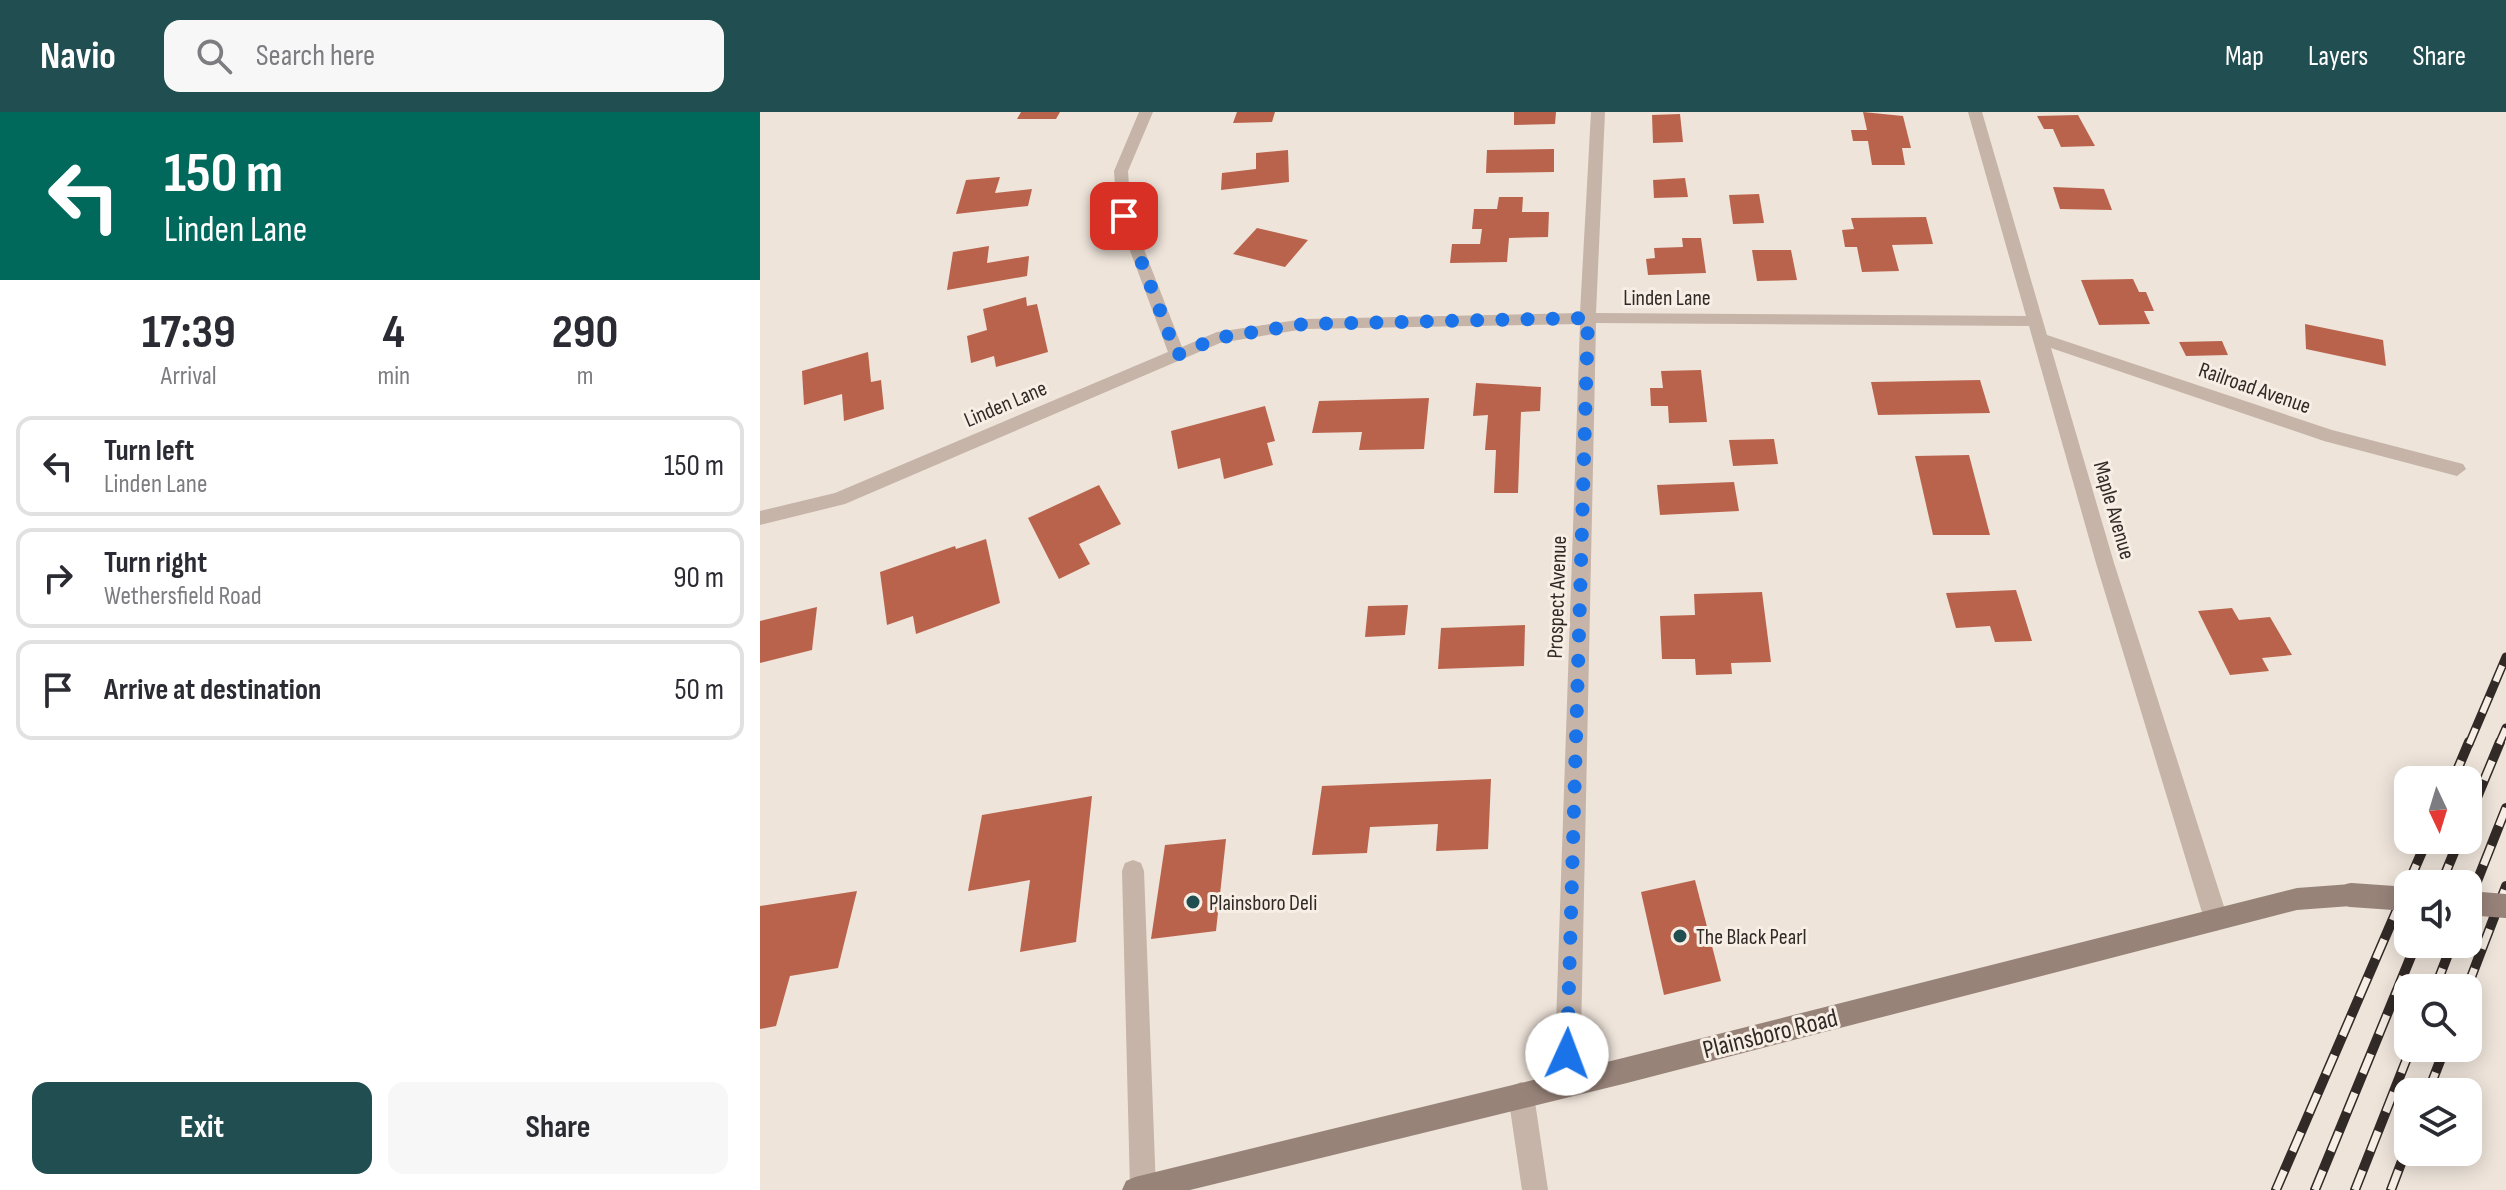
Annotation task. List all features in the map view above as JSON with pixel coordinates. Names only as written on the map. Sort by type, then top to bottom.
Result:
[{"type":"street","points":[[1146,112],[1121,171],[1124,216],[1177,355]]},
{"type":"street","name":"Prospect Avenue","points":[[1567,1083],[1588,318],[1598,112]]},
{"type":"street","name":"Maple Avenue","points":[[1975,112],[2105,563],[2216,919]]},
{"type":"street","name":"Linden Lane","points":[[760,518],[839,499],[1217,338],[1304,324],[1588,318],[2038,330]]},
{"type":"street","name":"Railroad Avenue","points":[[2038,330],[2330,436],[2457,469]]},
{"type":"street","points":[[1133,871],[1139,1189]]},
{"type":"street","name":"Plainsboro Road","points":[[1139,1189],[1623,1071],[2297,899],[2351,895],[2394,898]]},
{"type":"street","points":[[2482,904],[2506,906]]},
{"type":"street","points":[[1521,1095],[1535,1190]]},
{"type":"building","points":[[1021,112],[1060,112],[1056,119],[1017,119]]},
{"type":"building","points":[[1237,112],[1275,112],[1272,122],[1233,123]]},
{"type":"building","points":[[1514,112],[1556,112],[1555,124],[1514,125]]},
{"type":"building","points":[[1863,112],[1903,116],[1911,148],[1902,148],[1905,165],[1872,165],[1868,141],[1853,141],[1851,130],[1867,130]]},
{"type":"building","points":[[1680,114],[1683,142],[1653,143],[1652,115]]},
{"type":"building","points":[[2078,115],[2095,146],[2061,147],[2053,129],[2044,129],[2037,116]]},
{"type":"building","points":[[1554,149],[1554,172],[1486,173],[1487,150]]},
{"type":"building","points":[[1288,150],[1289,182],[1221,190],[1222,173],[1256,169],[1256,153]]},
{"type":"building","points":[[1000,177],[995,193],[1032,189],[1028,206],[956,214],[966,180]]},
{"type":"building","points":[[1685,178],[1688,197],[1654,198],[1653,180]]},
{"type":"building","points":[[2053,187],[2104,189],[2112,210],[2060,209]]},
{"type":"building","points":[[1759,194],[1764,223],[1733,224],[1729,195]]},
{"type":"building","points":[[1499,197],[1523,197],[1522,212],[1549,212],[1548,237],[1509,238],[1507,262],[1450,263],[1452,244],[1480,244],[1482,229],[1472,229],[1474,209],[1497,209]]},
{"type":"building","points":[[1926,217],[1933,244],[1892,245],[1899,271],[1862,272],[1857,247],[1845,247],[1842,230],[1854,229],[1851,218]]},
{"type":"building","points":[[1257,228],[1308,240],[1285,267],[1233,254]]},
{"type":"building","points":[[1682,238],[1701,238],[1706,273],[1648,275],[1646,259],[1655,258],[1654,248],[1683,247]]},
{"type":"building","points":[[989,246],[987,263],[1029,256],[1027,276],[947,290],[953,252]]},
{"type":"building","points":[[1752,250],[1791,250],[1797,280],[1757,281]]},
{"type":"building","points":[[2133,279],[2139,292],[2146,292],[2154,311],[2144,311],[2150,324],[2099,325],[2081,280]]},
{"type":"building","points":[[1026,297],[1027,306],[1037,304],[1048,352],[996,367],[994,356],[971,363],[967,336],[987,330],[983,309]]},
{"type":"building","points":[[2305,324],[2383,340],[2386,366],[2306,349]]},
{"type":"building","points":[[2222,341],[2228,355],[2186,356],[2179,342]]},
{"type":"building","points":[[868,352],[871,382],[881,380],[884,409],[844,421],[842,394],[804,405],[802,371]]},
{"type":"building","points":[[1701,370],[1707,422],[1669,423],[1668,406],[1651,406],[1650,388],[1663,388],[1661,371]]},
{"type":"building","points":[[1980,380],[1990,413],[1878,415],[1871,382]]},
{"type":"building","points":[[1476,383],[1541,387],[1540,411],[1521,412],[1518,493],[1494,493],[1496,450],[1485,450],[1488,415],[1473,416]]},
{"type":"building","points":[[1429,398],[1424,449],[1359,450],[1362,432],[1312,433],[1319,401]]},
{"type":"building","points":[[1265,406],[1275,441],[1267,443],[1273,465],[1224,479],[1220,458],[1178,469],[1171,431]]},
{"type":"building","points":[[1774,439],[1778,464],[1733,466],[1729,440]]},
{"type":"building","points":[[1969,455],[1990,535],[1933,535],[1915,456]]},
{"type":"building","points":[[1734,482],[1739,511],[1660,515],[1657,485]]},
{"type":"building","points":[[1099,485],[1121,524],[1079,544],[1090,564],[1059,579],[1028,518]]},
{"type":"building","points":[[986,539],[1000,603],[916,634],[913,616],[887,625],[880,572],[955,546],[956,549]]},
{"type":"building","points":[[2016,590],[2032,641],[1995,642],[1990,626],[1956,628],[1946,593]]},
{"type":"building","points":[[1762,592],[1771,662],[1731,663],[1732,674],[1696,675],[1695,659],[1662,659],[1660,616],[1695,615],[1694,594]]},
{"type":"building","points":[[1408,605],[1405,635],[1365,637],[1368,606]]},
{"type":"building","points":[[817,607],[812,650],[760,663],[760,621]]},
{"type":"building","points":[[2232,608],[2239,620],[2270,617],[2292,655],[2262,658],[2269,671],[2230,675],[2198,611]]},
{"type":"building","points":[[1525,625],[1524,666],[1438,669],[1441,628]]},
{"type":"building","points":[[1491,779],[1488,849],[1436,851],[1438,824],[1370,827],[1367,853],[1312,855],[1322,786]]},
{"type":"building","points":[[1092,796],[1076,942],[1020,952],[1030,880],[968,891],[982,815]]},
{"type":"building","points":[[1226,839],[1216,931],[1151,939],[1165,845]]},
{"type":"building","name":"The Black Pearl","points":[[1695,880],[1721,981],[1664,995],[1641,892]]},
{"type":"building","points":[[857,891],[838,968],[790,976],[776,1026],[760,1029],[760,906]]},
{"type":"railway","points":[[2469,744],[2506,657]]},
{"type":"railway","points":[[2499,744],[2506,728]]},
{"type":"railway","points":[[2459,766],[2469,742]]},
{"type":"railway","points":[[2482,785],[2500,742]]},
{"type":"railway","points":[[2481,870],[2506,808]]},
{"type":"railway","points":[[2276,1190],[2421,854]]},
{"type":"railway","points":[[2447,870],[2453,854]]},
{"type":"railway","points":[[2472,974],[2506,886]]},
{"type":"railway","points":[[2315,1190],[2410,958]]},
{"type":"railway","points":[[2440,974],[2447,958]]},
{"type":"railway","points":[[2355,1190],[2405,1062]]},
{"type":"railway","points":[[2433,1078],[2440,1062]]},
{"type":"railway","points":[[2391,1190],[2400,1166]]},
{"type":"place","name":"Plainsboro Deli","points":[[1193,902]]},
{"type":"place","name":"The Black Pearl","points":[[1680,936]]},
{"type":"route","points":[[1124,216],[1177,355],[1217,338],[1304,324],[1588,318],[1567,1054]]}]
